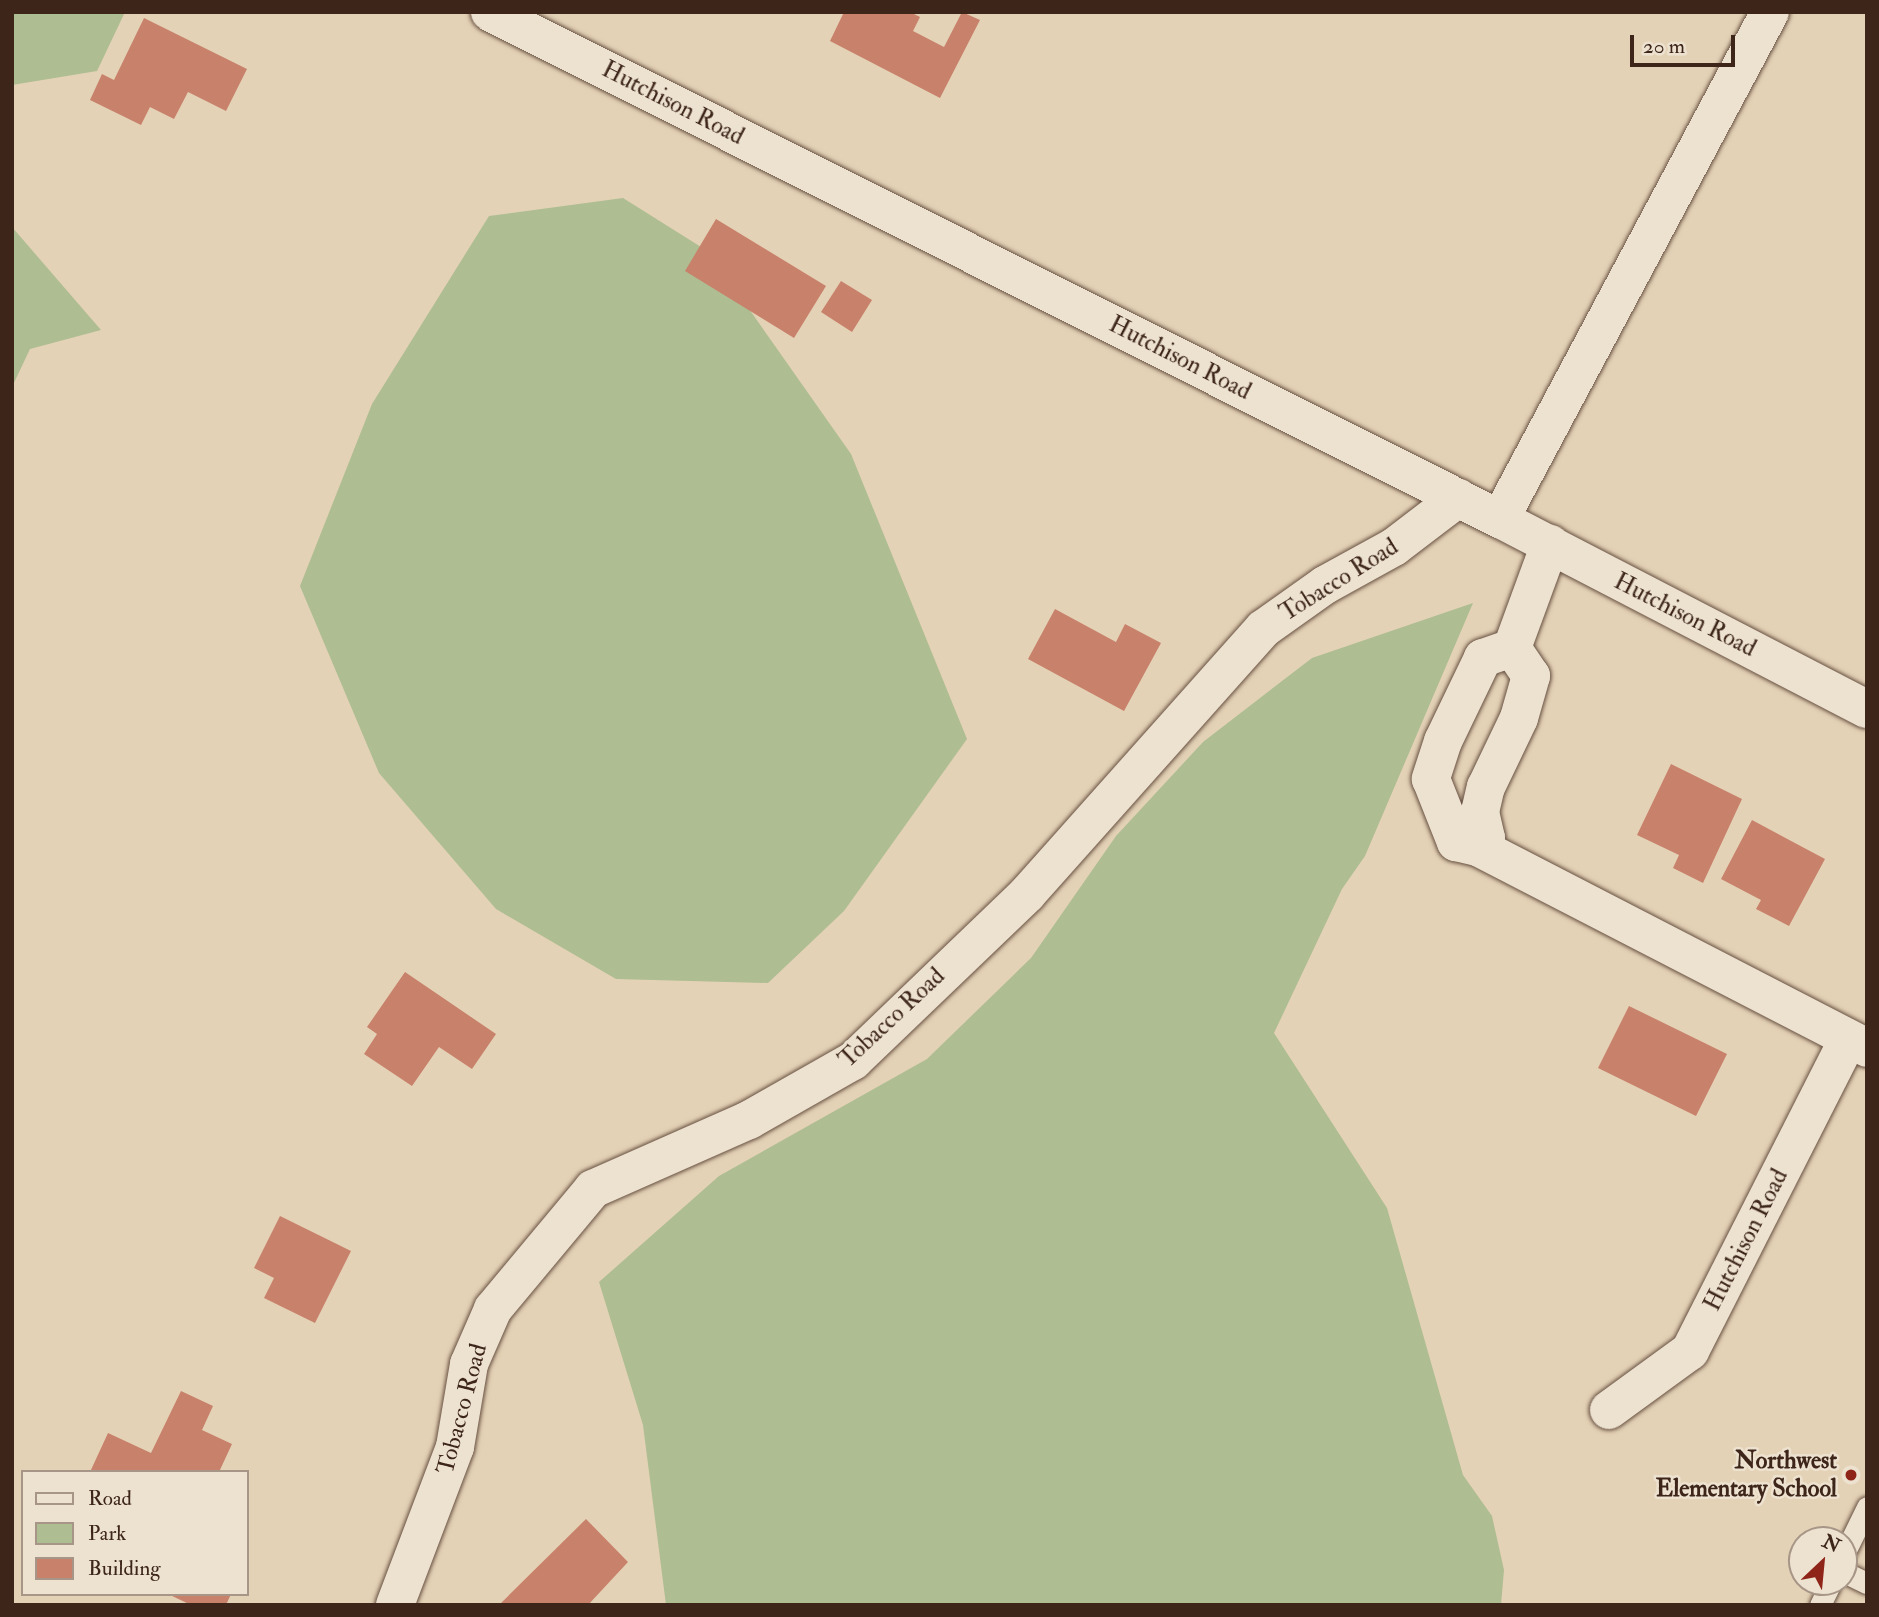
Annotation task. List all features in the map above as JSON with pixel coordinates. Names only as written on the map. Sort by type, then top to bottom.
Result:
[{"type":"street","points":[[1500,519],[1770,12]]},
{"type":"street","name":"Hutchison Road","points":[[507,16],[1550,544],[1867,709]]},
{"type":"street","name":"Tobacco Road","points":[[395,1605],[454,1447],[470,1364],[493,1309],[593,1189],[749,1120],[853,1061],[1027,894],[1263,629],[1325,584],[1394,547],[1458,498]]},
{"type":"street","points":[[1512,648],[1550,544]]},
{"type":"street","points":[[1512,648],[1483,658],[1443,741],[1431,779],[1456,842],[1478,847],[1857,1043]]},
{"type":"street","points":[[1478,847],[1486,838],[1480,812],[1486,787],[1519,718],[1531,676],[1512,648]]},
{"type":"street","points":[[1466,696],[1519,718]]},
{"type":"street","name":"Hutchison Road","points":[[1609,1410],[1690,1351],[1857,1043]]},
{"type":"lane","points":[[1858,1526],[1867,1507]]},
{"type":"green space","points":[[12,12],[125,12],[97,71],[12,85]]},
{"type":"green space","points":[[623,198],[709,252],[851,454],[967,739],[844,911],[768,983],[616,979],[496,909],[379,773],[300,586],[372,404],[489,216]]},
{"type":"green space","points":[[12,227],[101,330],[30,349],[12,387]]},
{"type":"green space","points":[[1473,603],[1365,856],[1342,889],[1274,1033],[1387,1208],[1463,1475],[1492,1516],[1504,1570],[1501,1605],[666,1605],[643,1425],[599,1282],[719,1176],[927,1059],[1031,958],[1116,836],[1203,742],[1312,658]]},
{"type":"building","points":[[844,12],[910,12],[920,17],[913,31],[944,47],[962,12],[980,20],[940,98],[830,41]]},
{"type":"building","points":[[144,18],[247,69],[226,111],[188,92],[174,119],[150,107],[141,125],[90,100],[102,74],[114,80]]},
{"type":"building","points":[[716,219],[826,286],[794,338],[685,271]]},
{"type":"building","points":[[841,281],[872,300],[852,332],[821,312]]},
{"type":"building","points":[[1055,609],[1116,642],[1125,624],[1161,643],[1124,711],[1028,659]]},
{"type":"building","points":[[1671,764],[1742,799],[1703,883],[1673,868],[1679,855],[1637,835]]},
{"type":"building","points":[[1752,820],[1825,859],[1789,926],[1756,909],[1761,900],[1721,879]]},
{"type":"building","points":[[405,972],[496,1034],[472,1069],[439,1047],[412,1086],[364,1054],[377,1034],[367,1027]]},
{"type":"building","points":[[1629,1006],[1727,1054],[1696,1116],[1598,1068]]},
{"type":"building","points":[[280,1216],[351,1251],[315,1323],[264,1298],[274,1278],[254,1268]]},
{"type":"building","points":[[181,1391],[213,1406],[202,1430],[232,1444],[220,1470],[91,1470],[108,1433],[151,1453]]},
{"type":"building","points":[[586,1519],[628,1562],[588,1605],[499,1605]]},
{"type":"building","points":[[172,1596],[230,1596],[226,1605],[191,1605]]},
{"type":"place","name":"Northwest Elementary School","points":[[1851,1475]]}]
